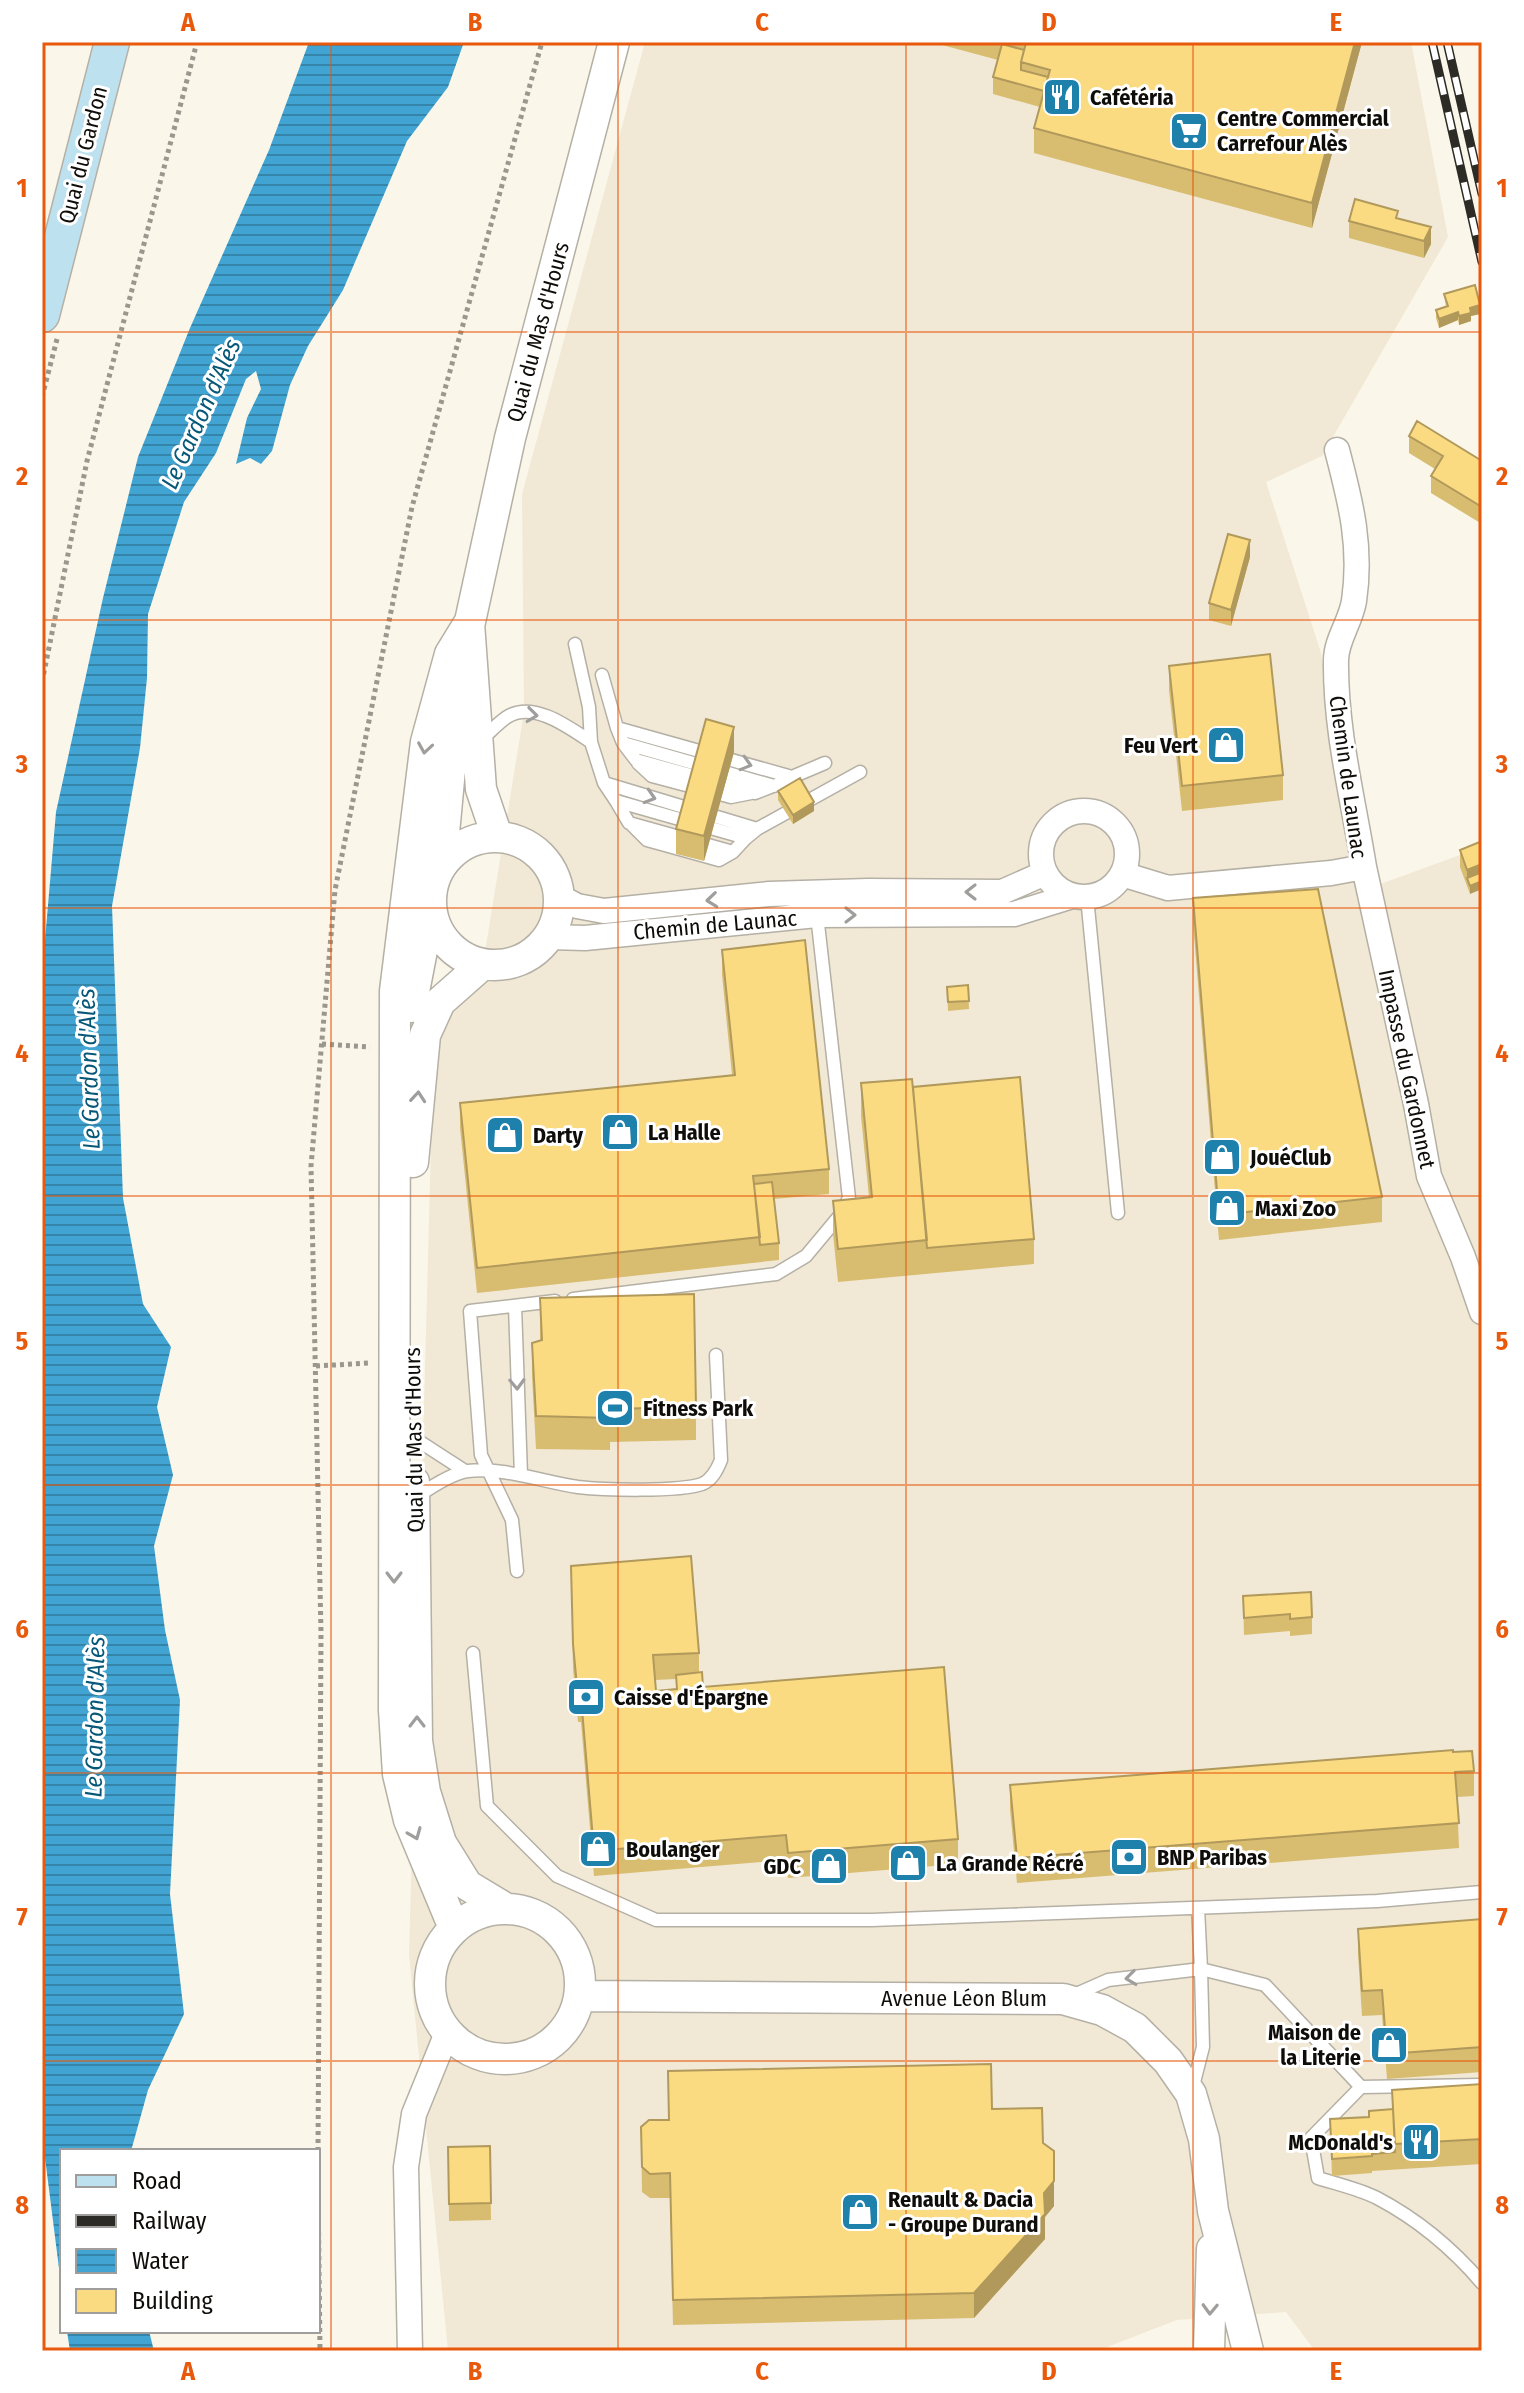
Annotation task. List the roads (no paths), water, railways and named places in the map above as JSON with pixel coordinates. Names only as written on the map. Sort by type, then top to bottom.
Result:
[{"type":"main road","name":"Quai du Gardon","points":[[42,315],[112,42]]},
{"type":"street","name":"Quai du Mas d'Hours","points":[[441,865],[455,699],[469,623],[510,438],[614,42]]},
{"type":"street","name":"Chemin de Launac","points":[[1122,874],[1168,888],[1331,873],[1364,867],[1336,693],[1336,654],[1354,606],[1359,556],[1351,504],[1337,450]]},
{"type":"street","name":"Quai du Mas d'Hours","points":[[469,623],[481,789],[497,836]]},
{"type":"street","name":"Quai du Mas d'Hours","points":[[454,1928],[409,1820],[398,1774],[394,1710],[395,991],[426,742],[450,654],[469,623]]},
{"type":"street","points":[[1088,811],[1112,821],[1121,831],[1126,845],[1127,860],[1122,874],[1113,886],[1101,894],[1079,897],[1059,890],[1045,873],[1040,858],[1044,835],[1062,816],[1075,812],[1088,811]]},
{"type":"street","points":[[497,836],[515,839],[540,855],[556,878],[560,897],[558,918],[549,937],[536,951],[520,961],[502,965],[483,964],[463,957],[447,944],[435,926],[430,905],[432,884],[441,865],[456,849],[475,839],[497,836]]},
{"type":"street","name":"Impasse du Gardonnet","points":[[1364,867],[1429,1176],[1482,1312]]},
{"type":"street","name":"Chemin de Launac","points":[[560,897],[577,906],[604,911],[769,894],[1002,892],[1045,873]]},
{"type":"street","name":"Chemin de Launac","points":[[549,937],[585,938],[817,915],[1014,914],[1079,897]]},
{"type":"street","name":"Quai du Mas d'Hours","points":[[395,1064],[430,905]]},
{"type":"street","name":"Quai du Mas d'Hours","points":[[483,964],[440,1002],[425,1035],[410,1206],[417,1741],[425,1792],[441,1843],[467,1885],[505,1908]]},
{"type":"street","points":[[505,1908],[527,1911],[548,1921],[565,1937],[576,1955],[581,1975],[581,1996],[573,2020],[558,2039],[538,2053],[514,2060],[489,2058],[466,2049],[447,2033],[435,2013],[430,1991],[431,1968],[439,1946],[454,1928],[478,1914],[505,1908]]},
{"type":"street","name":"Avenue Léon Blum","points":[[581,1996],[1063,1999],[1102,2010],[1135,2028],[1168,2061],[1191,2094],[1204,2139],[1213,2211],[1248,2351]]},
{"type":"street","points":[[410,2351],[406,2167],[414,2114],[447,2033]]},
{"type":"street","name":"Avenue Léon Blum","points":[[1209,2351],[1213,2211]]},
{"type":"lane","points":[[575,644],[589,707],[591,742],[604,783],[629,823],[733,852],[757,829],[860,772]]},
{"type":"lane","points":[[602,675],[617,728],[623,743],[636,760],[755,793],[825,763]]},
{"type":"lane","points":[[477,744],[509,715],[524,712],[561,722],[591,742]]},
{"type":"lane","points":[[617,728],[792,777]]},
{"type":"lane","points":[[623,743],[774,786]]},
{"type":"lane","points":[[604,783],[757,829]]},
{"type":"lane","points":[[616,801],[746,838]]},
{"type":"lane","points":[[1079,897],[1118,1213]]},
{"type":"lane","points":[[517,1571],[512,1520],[481,1455],[470,1311],[776,1274],[806,1256],[841,1214],[849,1198],[817,915]]},
{"type":"lane","points":[[515,1306],[521,1475]]},
{"type":"lane","points":[[415,1498],[437,1483],[465,1471],[521,1475],[579,1487],[655,1489],[703,1483],[715,1474],[721,1460],[716,1355]]},
{"type":"lane","points":[[414,1438],[465,1471]]},
{"type":"lane","points":[[473,1653],[487,1806],[557,1876],[656,1920],[872,1920],[1377,1901],[1482,1892]]},
{"type":"lane","points":[[1191,2094],[1203,2047],[1198,1908]]},
{"type":"lane","points":[[1063,1999],[1108,1980],[1201,1969],[1265,1985],[1361,2087]]},
{"type":"lane","points":[[1482,2085],[1361,2087],[1311,2138],[1318,2178],[1374,2197],[1421,2225],[1457,2255],[1482,2283]]},
{"type":"water","name":"Le Gardon d'Alès","points":[[309,42],[464,42],[448,87],[407,141],[343,290],[308,346],[290,385],[272,451],[261,464],[250,458],[236,464],[247,418],[261,389],[256,371],[246,379],[216,453],[184,502],[148,614],[147,678],[140,748],[112,906],[123,1198],[143,1304],[171,1347],[157,1407],[173,1475],[154,1546],[165,1630],[180,1700],[170,1894],[184,2014],[148,2090],[132,2149],[60,2149],[60,2276],[42,2134],[42,975],[56,812],[138,457],[190,328],[269,150]]},
{"type":"water","points":[[67,2333],[150,2333],[154,2351],[70,2351]]},
{"type":"railway","points":[[1432,42],[1482,262]]},
{"type":"railway","points":[[1447,42],[1482,194]]},
{"type":"place","name":"Cafétéria","points":[[1062,97]]},
{"type":"place","name":"Centre Commercial Carrefour Alès","points":[[1189,131]]},
{"type":"place","name":"Feu Vert","points":[[1226,745]]},
{"type":"place","name":"La Halle","points":[[620,1132]]},
{"type":"place","name":"Darty","points":[[505,1135]]},
{"type":"place","name":"JouéClub","points":[[1222,1157]]},
{"type":"place","name":"Maxi Zoo","points":[[1227,1208]]},
{"type":"place","name":"Fitness Park","points":[[615,1408]]},
{"type":"place","name":"Caisse d'Épargne","points":[[586,1697]]},
{"type":"place","name":"Boulanger","points":[[598,1849]]},
{"type":"place","name":"BNP Paribas","points":[[1129,1857]]},
{"type":"place","name":"La Grande Récré","points":[[908,1863]]},
{"type":"place","name":"GDC","points":[[829,1866]]},
{"type":"place","name":"Maison de la Literie","points":[[1389,2045]]},
{"type":"place","name":"McDonald's","points":[[1421,2142]]},
{"type":"place","name":"Renault & Dacia - Groupe Durand","points":[[860,2212]]}]
